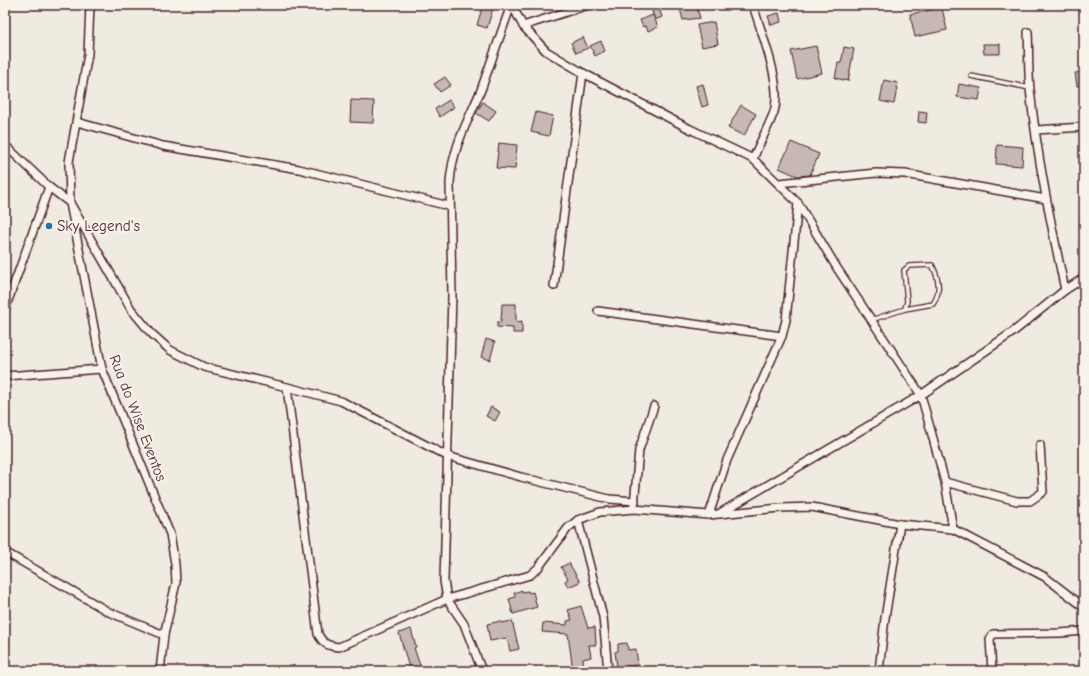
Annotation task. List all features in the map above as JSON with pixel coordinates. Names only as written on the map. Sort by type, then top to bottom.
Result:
[{"type":"street","name":"Rua do Wise Eventos","points":[[90,5],[88,54],[69,162],[70,203],[102,369],[170,534],[175,564],[176,583],[164,635],[160,671]]},
{"type":"street","points":[[511,5],[523,26],[546,51],[583,73],[690,129],[752,159],[779,183],[798,203],[837,268],[920,395],[945,482],[953,529]]},
{"type":"street","points":[[482,671],[464,624],[447,599],[444,581],[452,295],[449,206],[451,166],[456,146],[480,90],[511,5]]},
{"type":"street","points":[[523,26],[588,5]]},
{"type":"street","points":[[752,159],[774,111],[776,94],[775,78],[753,5]]},
{"type":"street","points":[[1028,32],[1030,88],[1036,130],[1046,199],[1065,290]]},
{"type":"street","points":[[554,286],[583,73]]},
{"type":"street","points":[[77,122],[163,146],[299,169],[449,206]]},
{"type":"street","points":[[1036,130],[1084,127]]},
{"type":"street","points":[[5,144],[48,187],[70,203],[131,309],[151,333],[170,350],[204,367],[340,401],[447,456],[521,477],[609,499],[635,501]]},
{"type":"street","points":[[779,183],[876,173],[905,174],[1046,199]]},
{"type":"street","points":[[5,309],[48,187]]},
{"type":"street","points":[[709,515],[727,460],[782,336],[786,320],[798,203]]},
{"type":"street","points":[[718,514],[920,395],[1013,332],[1065,290],[1084,278]]},
{"type":"street","points":[[598,311],[782,336]]},
{"type":"street","points":[[5,376],[102,369]]},
{"type":"street","points":[[287,387],[288,408],[318,634],[323,643],[331,647],[339,647],[447,599],[530,575],[538,568],[568,528],[578,520],[610,510],[634,510],[709,515],[780,508],[812,507],[900,524],[953,529],[1039,573],[1084,607]]},
{"type":"street","points":[[634,510],[639,450],[654,406]]},
{"type":"street","points":[[945,482],[1017,501],[1030,501],[1043,492],[1040,445]]},
{"type":"street","points":[[578,520],[602,617],[608,671]]},
{"type":"street","points":[[879,671],[887,605],[900,524]]},
{"type":"street","points":[[5,552],[109,612],[164,635]]},
{"type":"street","points":[[992,671],[990,639],[993,634],[1060,633],[1084,631]]},
{"type":"lane","points":[[971,76],[1030,88]]},
{"type":"lane","points":[[871,320],[905,309],[933,304],[938,295],[936,273],[932,265],[909,266],[904,270],[907,301],[905,309]]},
{"type":"building","points":[[483,5],[494,5],[487,28],[477,25]]},
{"type":"building","points":[[650,5],[658,5],[662,17],[655,20]]},
{"type":"building","points":[[679,5],[696,5],[700,18],[683,20]]},
{"type":"building","points":[[942,8],[947,30],[915,37],[910,14]]},
{"type":"building","points":[[779,13],[781,22],[771,25],[768,16]]},
{"type":"building","points":[[653,15],[658,27],[648,31],[646,26],[643,27],[640,20]]},
{"type":"building","points":[[714,22],[718,44],[702,47],[697,25]]},
{"type":"building","points":[[583,37],[588,48],[576,53],[571,43]]},
{"type":"building","points":[[601,41],[605,51],[595,56],[590,46]]},
{"type":"building","points":[[983,44],[1000,44],[1000,54],[984,54]]},
{"type":"building","points":[[816,46],[822,73],[797,79],[791,51]]},
{"type":"building","points":[[844,47],[854,49],[848,81],[835,78],[838,63],[841,63]]},
{"type":"building","points":[[1084,72],[1084,85],[1077,86],[1075,73]]},
{"type":"building","points":[[445,77],[451,85],[440,92],[434,84]]},
{"type":"building","points":[[884,80],[898,83],[894,104],[880,101]]},
{"type":"building","points":[[703,84],[708,105],[702,107],[696,86]]},
{"type":"building","points":[[959,84],[981,88],[979,100],[957,97]]},
{"type":"building","points":[[351,100],[374,101],[373,123],[350,122]]},
{"type":"building","points":[[449,100],[454,107],[440,117],[435,109]]},
{"type":"building","points":[[483,102],[496,111],[489,121],[476,113]]},
{"type":"building","points":[[741,105],[756,114],[744,136],[728,128]]},
{"type":"building","points":[[919,111],[927,112],[926,123],[918,122]]},
{"type":"building","points":[[536,112],[553,116],[549,136],[531,132]]},
{"type":"building","points":[[791,142],[819,154],[810,175],[797,176],[779,168]]},
{"type":"building","points":[[499,143],[517,145],[515,169],[496,168]]},
{"type":"building","points":[[997,145],[1023,147],[1022,166],[996,164]]},
{"type":"building","points":[[502,304],[516,304],[516,322],[522,321],[522,333],[513,333],[513,328],[497,327],[497,322],[501,322]]},
{"type":"building","points":[[486,339],[495,342],[490,360],[481,357]]},
{"type":"building","points":[[491,407],[500,412],[495,421],[486,416]]},
{"type":"building","points":[[569,563],[580,582],[568,587],[565,581],[568,579],[561,567]]},
{"type":"building","points":[[522,590],[522,592],[533,592],[537,607],[513,614],[509,599],[515,597],[514,593]]},
{"type":"building","points":[[581,606],[588,628],[595,627],[596,645],[589,645],[591,657],[583,659],[584,671],[573,671],[568,634],[542,632],[543,623],[567,625],[567,621],[572,620],[568,610]]},
{"type":"building","points":[[501,621],[501,623],[512,621],[519,649],[510,651],[507,638],[490,641],[487,624]]},
{"type":"building","points":[[411,629],[416,647],[414,648],[422,671],[410,671],[399,633]]},
{"type":"building","points":[[627,643],[628,650],[636,649],[638,665],[617,667],[615,652],[618,651],[618,644]]},
{"type":"place","name":"Sky Legend's","points":[[49,226]]}]
